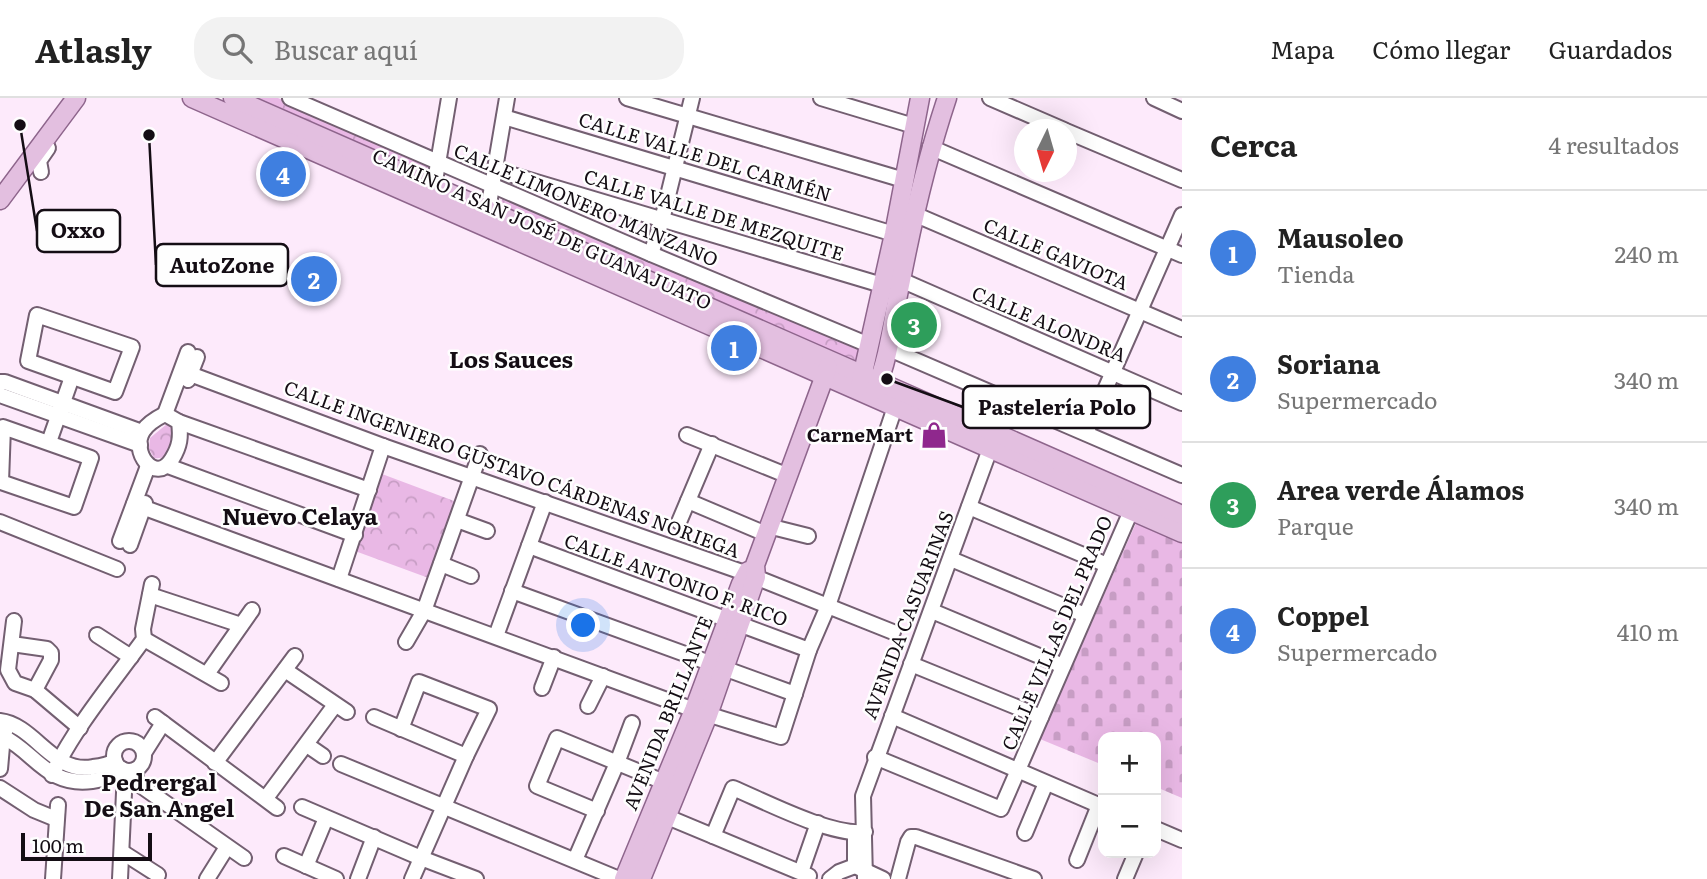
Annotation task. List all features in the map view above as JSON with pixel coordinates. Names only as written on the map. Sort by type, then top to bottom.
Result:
[{"type":"main road","points":[[0,200],[76,98]]},
{"type":"main road","name":"CAMINO A SAN JOSÉ DE GUANAJUATO","points":[[192,98],[868,386],[1182,515]]},
{"type":"main road","name":"CAMINO A SAN JOSÉ DE GUANAJUATO","points":[[233,98],[488,210],[827,368]]},
{"type":"main road","points":[[868,386],[869,345],[920,98]]},
{"type":"main road","points":[[868,386],[887,348],[930,147],[947,98]]},
{"type":"main road","name":"AVENIDA BRILLANTE","points":[[641,879],[827,368]]},
{"type":"main road","name":"CAMINO A SAN JOSÉ DE GUANAJUATO","points":[[868,386],[895,407],[1182,533]]},
{"type":"main road","name":"AVENIDA BRILLANTE","points":[[624,879],[664,782],[701,712]]},
{"type":"street","name":"CALLE LIMONERO MANZANO","points":[[290,98],[869,345]]},
{"type":"street","points":[[434,187],[449,98]]},
{"type":"street","points":[[488,210],[507,98]]},
{"type":"street","points":[[627,98],[904,180]]},
{"type":"street","points":[[651,254],[663,220],[692,98]]},
{"type":"street","points":[[821,98],[914,126]]},
{"type":"street","points":[[990,98],[1039,119]]},
{"type":"street","points":[[1154,98],[1182,110]]},
{"type":"street","name":"CALLE VALLE DEL CARMÉN","points":[[504,117],[894,234]]},
{"type":"street","points":[[41,172],[39,161],[60,132],[58,122]]},
{"type":"street","points":[[1077,135],[1182,180]]},
{"type":"street","points":[[930,147],[1182,255]]},
{"type":"street","name":"CALLE VALLE DE MEZQUITE","points":[[496,170],[882,285]]},
{"type":"street","name":"CALLE GAVIOTA","points":[[914,214],[1182,329]]},
{"type":"street","points":[[1086,433],[1182,215]]},
{"type":"street","name":"CALLE ALONDRA","points":[[901,281],[1182,403]]},
{"type":"street","points":[[37,315],[132,347],[115,392],[72,377],[28,361],[37,315]]},
{"type":"street","points":[[887,348],[1182,475]]},
{"type":"street","points":[[125,543],[157,467],[177,451],[181,438],[173,418],[193,354]]},
{"type":"street","name":"CALLE INGENIERO GUSTAVO CÁRDENAS NORIEGA","points":[[186,373],[383,446],[752,572],[893,632]]},
{"type":"street","points":[[49,442],[72,377]]},
{"type":"street","points":[[0,382],[141,438]]},
{"type":"street","points":[[0,395],[60,408]]},
{"type":"street","points":[[139,506],[701,712],[780,737],[809,650],[828,606],[895,407]]},
{"type":"street","points":[[355,535],[157,467],[141,456],[141,438],[152,421],[173,418],[369,490]]},
{"type":"street","points":[[3,427],[49,442],[91,458],[74,508],[1,481],[3,427]]},
{"type":"street","points":[[687,435],[786,475]]},
{"type":"street","points":[[679,522],[712,444]]},
{"type":"street","points":[[339,579],[383,446]]},
{"type":"street","name":"AVENIDA CASUARINAS","points":[[860,833],[863,796],[875,757],[932,611],[990,449]]},
{"type":"street","points":[[406,642],[424,611],[480,454]]},
{"type":"street","points":[[688,501],[767,530],[808,536]]},
{"type":"street","points":[[496,636],[545,502]]},
{"type":"street","points":[[970,507],[1107,565]]},
{"type":"street","name":"CALLE VILLAS DEL PRADO","points":[[875,757],[1001,809],[1131,510]]},
{"type":"street","points":[[457,520],[487,531]]},
{"type":"street","points":[[0,522],[117,569]]},
{"type":"street","name":"CALLE ANTONIO F. RICO","points":[[528,546],[809,650]]},
{"type":"street","points":[[951,559],[1086,615]]},
{"type":"street","points":[[441,564],[471,576]]},
{"type":"street","points":[[52,775],[80,728],[144,639],[143,629],[151,590],[241,625]]},
{"type":"street","points":[[512,591],[795,694]]},
{"type":"street","points":[[207,674],[252,610]]},
{"type":"street","points":[[932,611],[1063,666]]},
{"type":"street","points":[[14,621],[8,670],[10,677],[15,683],[35,690],[80,728]]},
{"type":"street","points":[[97,635],[131,657]]},
{"type":"street","points":[[144,639],[221,683]]},
{"type":"street","points":[[12,644],[47,649],[51,653],[51,660],[35,690]]},
{"type":"street","points":[[215,763],[295,656]]},
{"type":"street","points":[[542,688],[554,657]]},
{"type":"street","points":[[911,664],[1041,716]]},
{"type":"street","points":[[3,728],[52,775],[77,783],[126,774],[142,763],[159,720],[272,803],[307,746],[341,708],[285,670]]},
{"type":"street","points":[[588,706],[603,676]]},
{"type":"street","points":[[401,729],[419,682],[489,709],[412,879]]},
{"type":"street","points":[[892,716],[1098,805]]},
{"type":"street","points":[[374,717],[466,757]]},
{"type":"street","points":[[575,860],[632,723]]},
{"type":"street","points":[[3,728],[59,761],[82,769],[126,774],[244,859]]},
{"type":"street","points":[[0,769],[3,728]]},
{"type":"street","points":[[597,811],[537,786],[556,738],[664,782]]},
{"type":"street","points":[[120,879],[126,774],[115,751],[125,742],[134,742],[144,754]]},
{"type":"street","points":[[307,746],[323,756]]},
{"type":"street","points":[[341,764],[619,879]]},
{"type":"street","points":[[1025,833],[1046,783]]},
{"type":"street","points":[[713,835],[733,788],[818,823],[860,833],[862,872]]},
{"type":"street","points":[[0,789],[34,810],[57,812],[53,879]]},
{"type":"street","points":[[302,807],[476,879]]},
{"type":"street","points":[[1077,860],[1098,813]]},
{"type":"street","points":[[666,816],[805,874],[818,823]]},
{"type":"street","points":[[306,866],[326,818]]},
{"type":"street","points":[[1161,831],[1182,840]]},
{"type":"street","points":[[898,879],[908,842],[911,837],[916,836],[1034,879]]},
{"type":"street","points":[[358,879],[374,837]]},
{"type":"street","points":[[207,879],[227,847]]},
{"type":"street","points":[[122,852],[158,875]]},
{"type":"street","points":[[284,856],[336,879]]},
{"type":"street","points":[[1125,879],[1134,858]]},
{"type":"street","points":[[830,879],[839,872],[862,872],[884,879]]},
{"type":"green space","points":[[250,98],[278,98],[434,166],[430,174],[422,172]]},
{"type":"green space","points":[[503,196],[859,350],[862,353],[860,360],[853,363],[845,360],[505,208],[501,203]]},
{"type":"green space","points":[[167,424],[172,426],[177,435],[166,455],[154,458],[149,449],[150,438]]},
{"type":"green space","points":[[382,474],[462,504],[434,580],[355,551]]},
{"type":"green space","points":[[1136,523],[1182,543],[1182,798],[1161,789],[1161,732],[1098,732],[1098,763],[1040,739]]},
{"type":"place","name":"Oxxo","points":[[20,125]]},
{"type":"place","name":"AutoZone","points":[[149,135]]},
{"type":"place","name":"Coppel","points":[[283,174]]},
{"type":"place","name":"Soriana","points":[[314,279]]},
{"type":"place","name":"Area verde Álamos","points":[[914,325]]},
{"type":"place","name":"Mausoleo","points":[[734,348]]},
{"type":"place","name":"Pastelería Polo","points":[[887,379]]},
{"type":"place","name":"CarneMart","points":[[934,435]]},
{"type":"district","name":"Los Sauces","points":[[511,360]]},
{"type":"district","name":"Nuevo Celaya","points":[[300,517]]},
{"type":"district","name":"Pedrergal De San Angel","points":[[159,796]]}]
